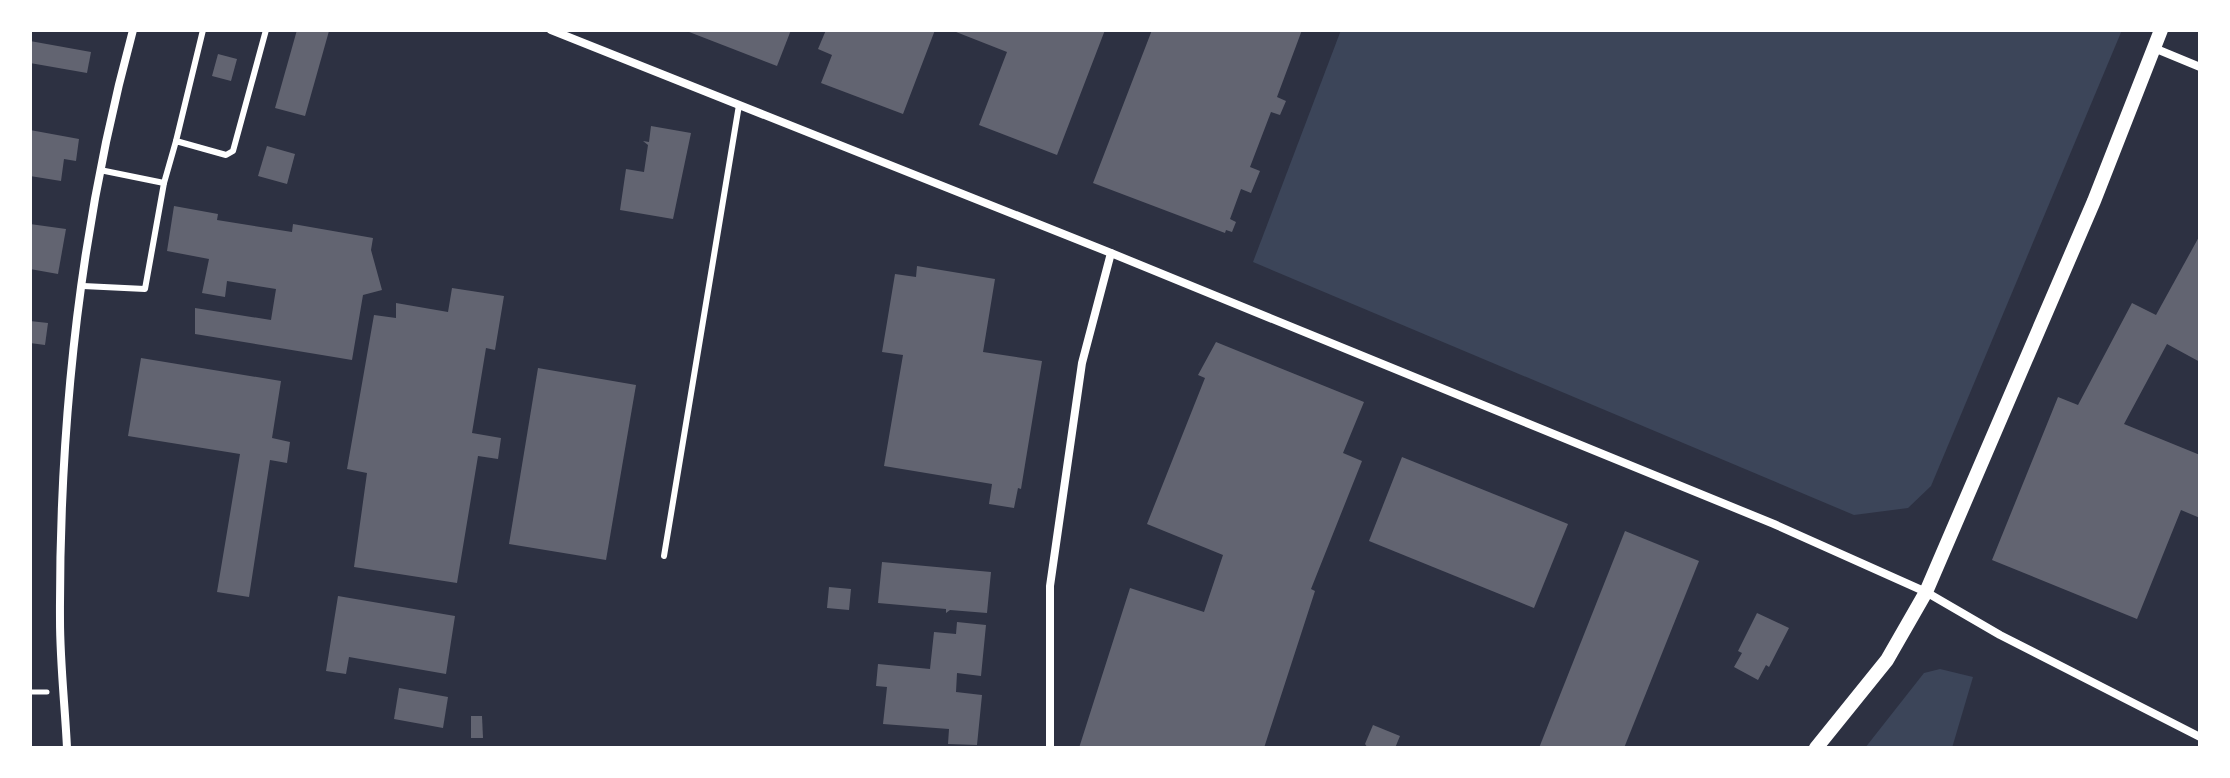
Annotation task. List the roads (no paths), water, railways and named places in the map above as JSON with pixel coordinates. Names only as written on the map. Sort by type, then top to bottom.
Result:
[{"type":"street","points":[[67,748],[60,622],[64,459],[83,286],[100,170],[133,30]]},
{"type":"street","points":[[551,30],[1568,438],[1926,592],[1990,630],[2200,737]]},
{"type":"street","points":[[1816,748],[1887,660],[1926,592],[2094,201],[2161,30]]},
{"type":"street","points":[[2154,48],[2200,67]]},
{"type":"street","points":[[1050,748],[1050,586],[1082,363],[1111,253]]},
{"type":"lane","points":[[83,286],[145,289],[164,183],[203,30]]},
{"type":"lane","points":[[176,141],[226,155],[233,151],[266,30]]},
{"type":"lane","points":[[664,556],[739,105]]},
{"type":"lane","points":[[100,170],[164,183]]}]
